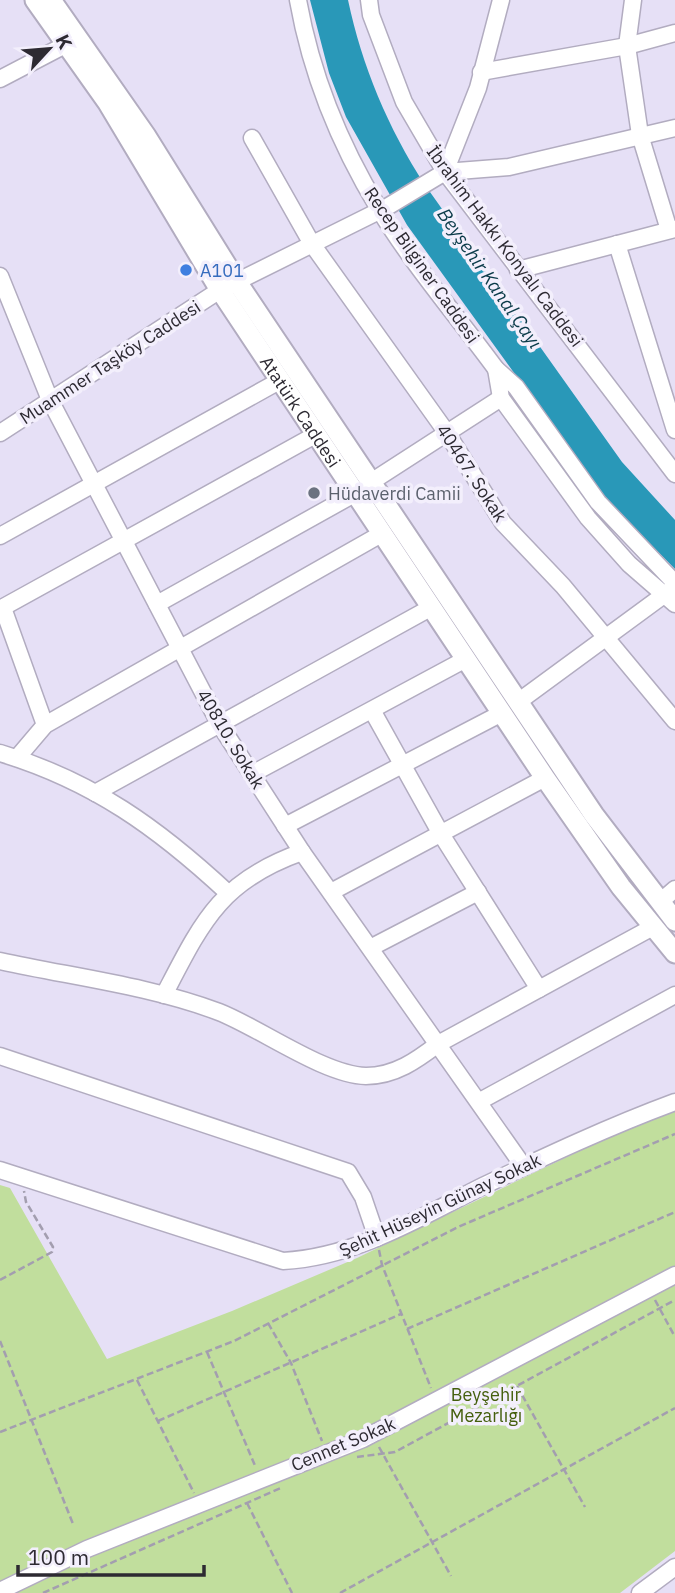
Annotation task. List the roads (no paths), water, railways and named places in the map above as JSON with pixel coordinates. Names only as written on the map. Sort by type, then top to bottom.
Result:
[{"type":"main road","name":"Atatürk Caddesi","points":[[34,0],[67,44],[510,707],[675,921]]},
{"type":"main road","name":"Atatürk Caddesi","points":[[51,0],[146,136],[281,380],[317,434],[363,488],[383,533],[466,659],[510,707],[545,778],[653,927],[675,953]]},
{"type":"street","name":"Recep Bilginer Caddesi","points":[[298,0],[305,38],[330,112],[383,209],[496,369],[516,387],[598,502],[672,592]]},
{"type":"street","name":"İbrahim Hakkı Konyalı Caddesi","points":[[369,0],[404,102],[445,172],[675,474]]},
{"type":"street","points":[[501,0],[481,72],[445,172],[509,167],[675,128]]},
{"type":"street","points":[[518,270],[672,229],[640,135],[627,46],[633,0]]},
{"type":"street","points":[[481,72],[627,46],[675,33]]},
{"type":"street","points":[[0,79],[67,44]]},
{"type":"street","name":"40467. Sokak","points":[[252,138],[312,244],[447,433],[503,523],[562,586],[675,721]]},
{"type":"street","name":"Muammer Taşköy Caddesi","points":[[0,433],[229,286],[383,209],[445,172]]},
{"type":"street","points":[[617,244],[675,430]]},
{"type":"street","name":"40810. Sokak","points":[[0,276],[50,400],[220,725],[302,852],[372,947],[524,1167]]},
{"type":"street","name":"Recep Bilginer Caddesi","points":[[496,369],[501,398],[595,527],[672,592]]},
{"type":"street","points":[[0,536],[281,380]]},
{"type":"street","points":[[157,604],[363,488],[501,398]]},
{"type":"street","points":[[45,725],[1,608],[317,434]]},
{"type":"street","points":[[17,758],[45,725],[383,533]]},
{"type":"street","points":[[285,826],[510,707],[672,592]]},
{"type":"street","points":[[95,793],[432,607]]},
{"type":"street","points":[[252,775],[373,712],[466,659]]},
{"type":"street","points":[[373,712],[441,834],[539,989]]},
{"type":"street","points":[[0,753],[112,800],[174,843],[228,893]]},
{"type":"street","points":[[331,892],[545,778]]},
{"type":"street","points":[[164,995],[206,917],[228,893],[257,872],[302,852]]},
{"type":"street","points":[[660,902],[675,889]]},
{"type":"street","points":[[372,947],[478,892]]},
{"type":"street","points":[[0,961],[164,995],[221,1013],[316,1060],[365,1076],[411,1064],[438,1044],[653,927]]},
{"type":"street","points":[[480,1101],[675,995]]},
{"type":"street","points":[[0,1056],[348,1172],[363,1197],[377,1238]]},
{"type":"street","name":"Şehit Hüseyin Günay Sokak","points":[[0,1170],[284,1261],[318,1259],[377,1238],[524,1167],[675,1102]]},
{"type":"street","name":"Cennet Sokak","points":[[0,1591],[87,1549],[198,1502],[371,1434],[675,1275]]},
{"type":"street","points":[[640,1593],[675,1567]]},
{"type":"water","name":"Beyşehir Kanal Çayı","points":[[310,0],[348,0],[369,73],[399,141],[425,185],[622,462],[675,520],[675,569],[607,501],[407,225],[346,117],[329,73]]},
{"type":"place","name":"A101","points":[[186,270]]},
{"type":"place","name":"Hüdaverdi Camii","points":[[314,493]]},
{"type":"park label","name":"Beyşehir Mezarlığı","points":[[486,1404]]}]
